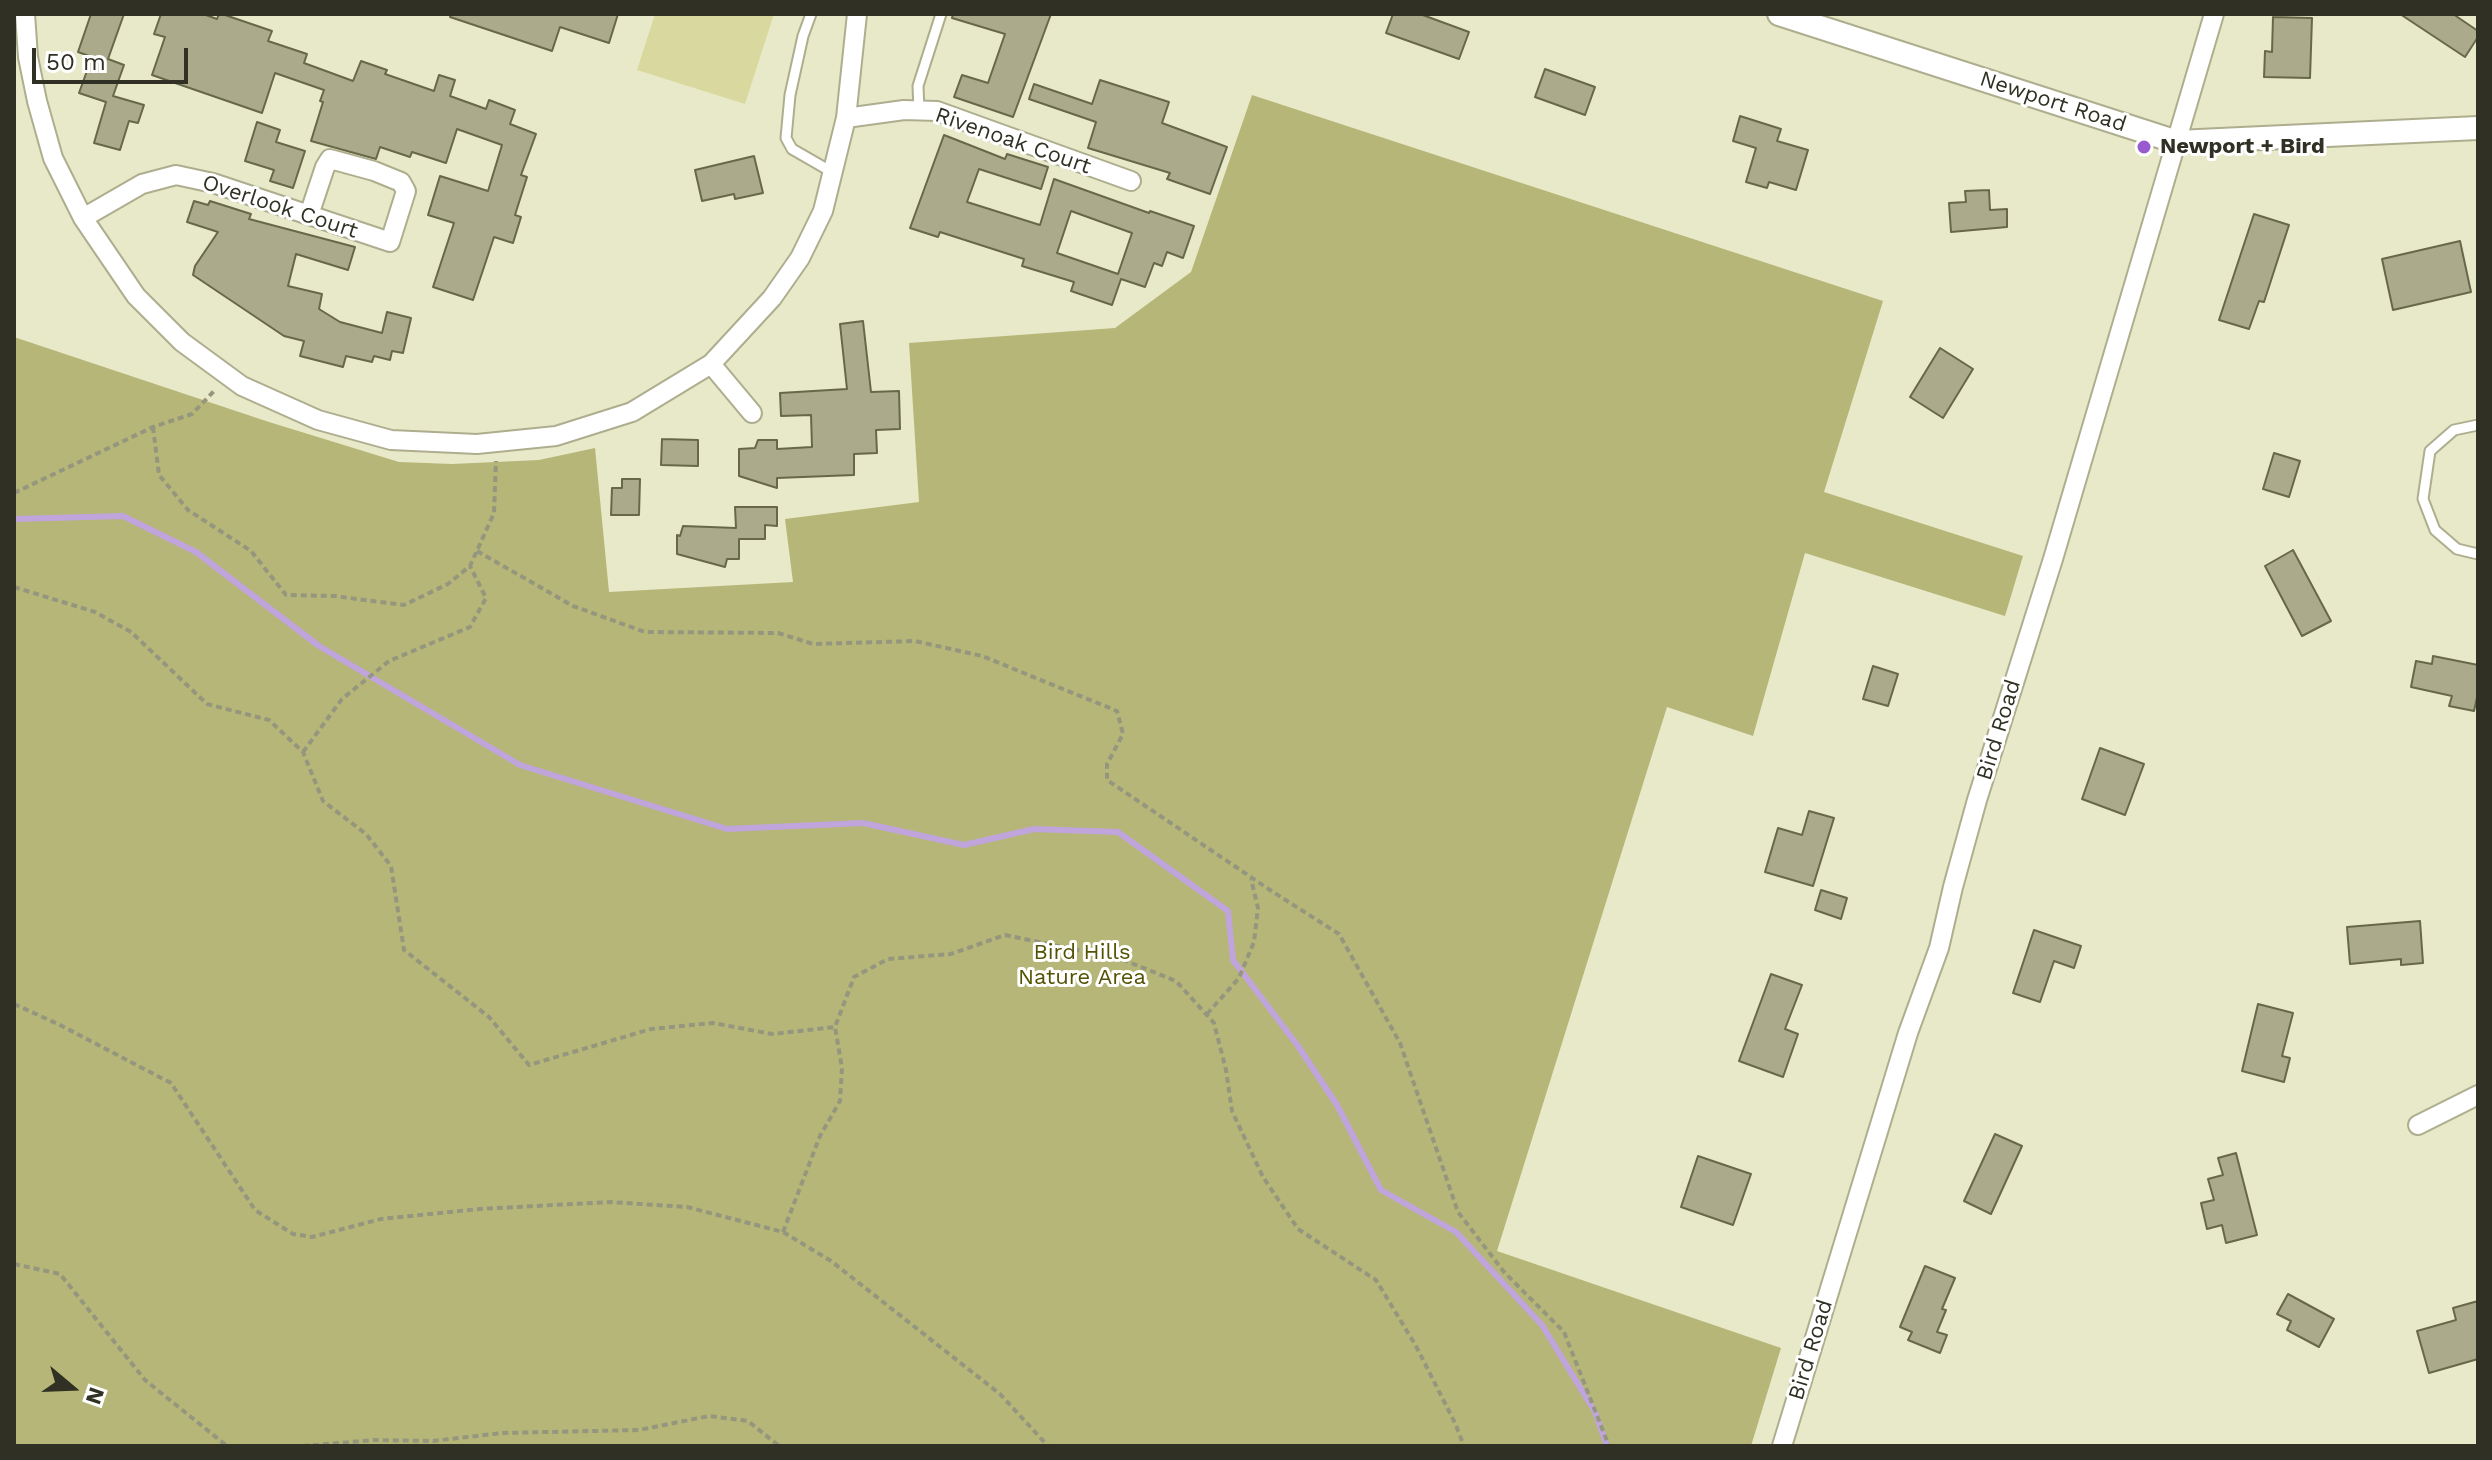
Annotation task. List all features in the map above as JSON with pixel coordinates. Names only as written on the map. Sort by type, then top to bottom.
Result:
[{"type":"street","points":[[25,14],[28,57],[53,158],[83,218],[136,296],[182,342],[242,386],[318,420],[391,440],[477,444],[556,436],[632,412],[711,364],[772,298],[800,258],[823,211],[846,118],[857,14]]},
{"type":"street","name":"Newport Road","points":[[1779,14],[2177,142],[2478,128]]},
{"type":"street","name":"Bird Road","points":[[1782,1446],[1908,1033],[1939,948],[1977,800],[2053,559],[2214,14]]},
{"type":"street","name":"Rivenoak Court","points":[[846,118],[904,110],[937,111],[1131,181]]},
{"type":"street","name":"Overlook Court","points":[[83,218],[142,184],[176,175],[213,183],[309,215],[390,242],[406,191],[401,182],[330,159],[309,215]]},
{"type":"street","points":[[711,364],[752,413]]},
{"type":"street","points":[[2418,1125],[2478,1095]]},
{"type":"lane","points":[[811,14],[790,95],[786,138],[792,149],[832,172]]},
{"type":"lane","points":[[919,111],[918,86],[941,14]]},
{"type":"lane","points":[[2478,425],[2454,430],[2430,451],[2423,499],[2435,530],[2457,549],[2478,554]]},
{"type":"path","points":[[14,493],[153,427],[192,414],[228,376]]},
{"type":"path","points":[[153,427],[159,475],[188,510],[251,551],[286,595],[334,596],[404,605],[448,584],[470,566],[494,513],[497,442]]},
{"type":"path","points":[[477,551],[573,606],[645,632],[778,633],[813,644],[915,641],[982,656],[1117,711],[1123,734],[1107,764],[1107,780],[1339,934],[1400,1043],[1458,1212],[1504,1272],[1564,1332],[1609,1446]]},
{"type":"path","points":[[303,752],[342,699],[389,661],[470,627],[486,598],[470,566]]},
{"type":"path","points":[[14,587],[95,612],[131,632],[207,704],[269,720],[303,752],[323,801],[366,834],[391,866],[404,950],[489,1017],[529,1065],[651,1029],[713,1023],[772,1034],[835,1027]]},
{"type":"path","points":[[1207,1015],[1239,978],[1254,942],[1258,908],[1250,877]]},
{"type":"path","points":[[783,1232],[820,1136],[840,1101],[842,1068],[835,1027],[854,977],[888,959],[951,954],[1005,935],[1121,959],[1176,981],[1214,1023],[1232,1111],[1263,1177],[1298,1229],[1376,1280],[1416,1346],[1464,1446]]},
{"type":"path","points":[[14,1004],[171,1083],[255,1210],[293,1234],[312,1237],[381,1219],[479,1209],[610,1202],[687,1207],[783,1232],[831,1261],[1000,1394],[1048,1446]]},
{"type":"path","points":[[14,1264],[60,1274],[145,1380],[227,1446]]},
{"type":"path","points":[[303,1446],[374,1440],[433,1441],[502,1433],[639,1430],[709,1416],[748,1421],[779,1446]]},
{"type":"green space","points":[[655,14],[774,14],[745,104],[637,70]]},
{"type":"green space","name":"Bird Hills Nature Area","points":[[1252,95],[1883,301],[1824,492],[2023,556],[2005,616],[1805,553],[1753,736],[1667,707],[1497,1251],[1781,1348],[1751,1446],[14,1446],[14,337],[399,462],[452,464],[539,460],[595,448],[609,592],[793,582],[785,519],[919,502],[909,343],[1115,328],[1191,272]]},
{"type":"building","points":[[91,14],[124,14],[108,59],[124,65],[113,96],[144,105],[138,123],[129,121],[120,150],[94,143],[106,102],[79,93],[92,57],[78,52]]},
{"type":"building","points":[[161,14],[203,14],[217,19],[222,14],[272,31],[268,41],[307,54],[304,63],[353,81],[361,61],[387,70],[385,74],[434,91],[439,75],[455,80],[450,96],[486,109],[489,100],[515,110],[510,124],[536,134],[521,175],[527,177],[515,215],[521,217],[513,243],[494,237],[473,300],[433,287],[454,223],[428,215],[440,176],[488,191],[502,145],[457,129],[446,163],[412,152],[410,157],[380,147],[376,159],[311,141],[324,90],[275,73],[262,113],[152,75],[165,37],[154,34]]},
{"type":"building","points":[[451,14],[618,14],[609,43],[560,27],[552,51],[450,17]]},
{"type":"building","points":[[953,14],[1051,14],[1013,117],[954,97],[962,75],[988,83],[1005,34],[952,18]]},
{"type":"building","points":[[1393,14],[1420,14],[1469,32],[1459,59],[1386,33]]},
{"type":"building","points":[[2400,14],[2453,14],[2478,31],[2478,37],[2465,57]]},
{"type":"building","points":[[2273,17],[2312,18],[2310,78],[2264,77],[2265,51],[2272,52]]},
{"type":"building","points":[[1545,69],[1595,87],[1585,115],[1535,97]]},
{"type":"building","points":[[1100,80],[1169,102],[1162,123],[1227,147],[1210,194],[1167,179],[1170,173],[1088,148],[1096,122],[1029,99],[1034,84],[1092,104]]},
{"type":"building","points":[[1740,116],[1781,129],[1777,141],[1808,150],[1796,190],[1769,182],[1767,188],[1746,182],[1756,148],[1733,141]]},
{"type":"building","points":[[257,122],[280,130],[276,142],[305,151],[293,188],[270,181],[274,170],[245,161]]},
{"type":"building","points":[[944,135],[1005,159],[1007,154],[1048,167],[1041,189],[979,169],[967,202],[1040,225],[1054,179],[1194,226],[1183,258],[1167,252],[1162,266],[1154,263],[1145,287],[1121,279],[1112,305],[1071,291],[1074,282],[1022,266],[1024,259],[940,232],[938,237],[910,228]],"holes":[[[1071,211],[1132,233],[1118,274],[1057,253]]]},
{"type":"building","points":[[754,156],[763,193],[735,199],[734,194],[702,201],[695,170]]},
{"type":"building","points":[[1989,190],[1990,210],[2007,209],[2007,227],[1951,232],[1949,203],[1966,202],[1965,191]]},
{"type":"building","points":[[194,201],[208,205],[210,201],[251,214],[249,219],[355,247],[348,270],[296,254],[288,286],[322,294],[319,309],[340,322],[382,333],[387,312],[411,318],[403,353],[392,351],[390,360],[374,356],[372,362],[346,356],[343,367],[300,356],[304,341],[284,336],[193,275],[195,266],[218,232],[187,222]]},
{"type":"building","points":[[2254,214],[2289,225],[2264,302],[2259,301],[2249,329],[2219,320]]},
{"type":"building","points":[[2460,241],[2471,292],[2393,310],[2382,259]]},
{"type":"building","points":[[863,321],[871,392],[899,391],[900,429],[876,430],[877,453],[854,454],[854,475],[777,478],[777,488],[739,476],[739,449],[755,448],[758,440],[777,440],[777,449],[812,447],[811,415],[781,416],[780,393],[847,389],[840,324]]},
{"type":"building","points":[[1940,348],[1973,369],[1943,418],[1910,397]]},
{"type":"building","points":[[662,439],[698,440],[698,466],[661,465]]},
{"type":"building","points":[[2274,453],[2300,461],[2289,497],[2263,489]]},
{"type":"building","points":[[622,479],[640,479],[639,515],[611,515],[612,488],[622,488]]},
{"type":"building","points":[[735,507],[777,507],[777,526],[765,525],[765,539],[739,539],[739,559],[727,559],[725,567],[677,554],[677,535],[680,536],[683,526],[736,528]]},
{"type":"building","points":[[2293,550],[2331,621],[2302,636],[2265,566]]},
{"type":"building","points":[[2433,656],[2478,665],[2478,693],[2474,711],[2449,706],[2452,696],[2411,687],[2416,661],[2432,664]]},
{"type":"building","points":[[1873,666],[1898,674],[1888,706],[1863,699]]},
{"type":"building","points":[[2100,748],[2144,764],[2125,815],[2082,799]]},
{"type":"building","points":[[1809,811],[1834,818],[1813,886],[1765,872],[1778,828],[1802,835]]},
{"type":"building","points":[[1821,890],[1847,898],[1841,919],[1815,910]]},
{"type":"building","points":[[2420,921],[2423,963],[2401,965],[2401,959],[2350,964],[2347,927]]},
{"type":"building","points":[[2034,930],[2081,946],[2074,968],[2054,961],[2040,1002],[2013,993]]},
{"type":"building","points":[[1771,974],[1802,985],[1785,1029],[1798,1034],[1783,1077],[1739,1061]]},
{"type":"building","points":[[2258,1004],[2293,1013],[2282,1056],[2290,1058],[2284,1082],[2242,1071]]},
{"type":"building","points":[[1995,1134],[2022,1146],[1991,1214],[1964,1201]]},
{"type":"building","points":[[2236,1153],[2257,1235],[2226,1243],[2222,1225],[2207,1229],[2201,1203],[2214,1200],[2208,1179],[2223,1175],[2218,1158]]},
{"type":"building","points":[[1698,1156],[1751,1174],[1733,1225],[1681,1207]]},
{"type":"building","points":[[1925,1266],[1955,1278],[1942,1309],[1946,1310],[1937,1332],[1947,1335],[1940,1353],[1908,1340],[1912,1332],[1900,1327]]},
{"type":"building","points":[[2288,1294],[2334,1319],[2319,1347],[2287,1330],[2291,1321],[2277,1314]]},
{"type":"building","points":[[2478,1301],[2478,1359],[2429,1373],[2417,1331],[2456,1320],[2453,1308]]},
{"type":"waterway","points":[[14,519],[123,516],[196,552],[319,646],[520,765],[727,829],[863,823],[964,845],[1034,829],[1118,832],[1228,911],[1233,960],[1298,1046],[1337,1105],[1381,1190],[1456,1232],[1542,1325],[1595,1412],[1607,1446]]},
{"type":"place","name":"Newport + Bird","points":[[2144,147]]}]
